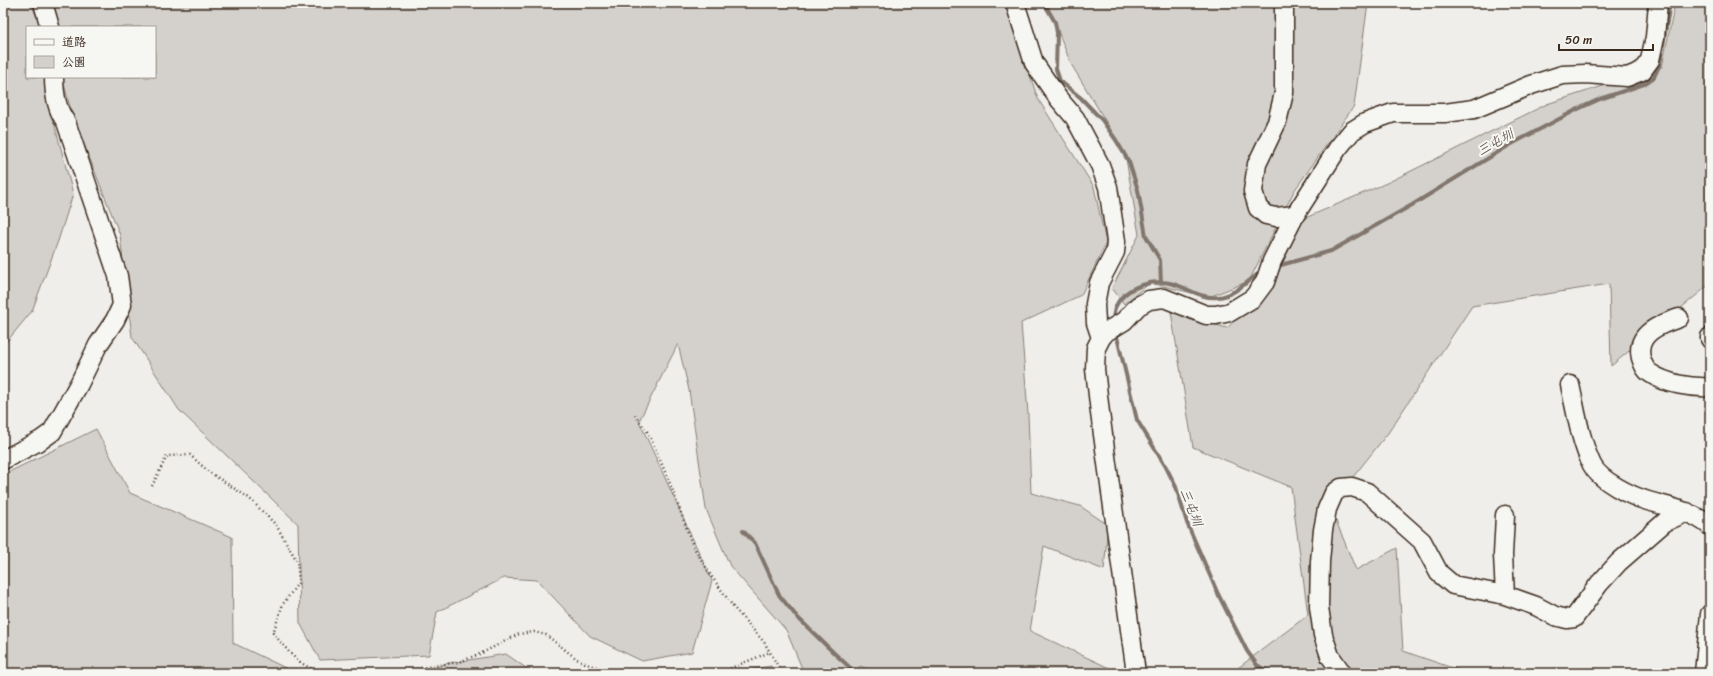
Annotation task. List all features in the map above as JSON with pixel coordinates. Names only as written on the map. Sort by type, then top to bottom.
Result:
[{"type":"street","points":[[43,3],[50,26]]},
{"type":"street","points":[[1014,3],[1034,63],[1058,98],[1075,118],[1100,165],[1108,187],[1116,241],[1115,252],[1099,283],[1096,304],[1096,323],[1100,338]]},
{"type":"street","points":[[1284,3],[1284,93],[1277,122],[1257,164],[1253,191],[1258,208],[1266,215],[1276,217],[1295,215]]},
{"type":"street","points":[[1136,673],[1095,369],[1096,348],[1100,338],[1106,332],[1124,321],[1138,306],[1149,300],[1164,298],[1206,315],[1216,315],[1230,312],[1253,298],[1265,282],[1272,261],[1295,215],[1338,148],[1352,132],[1365,123],[1393,113],[1445,113],[1474,109],[1532,85],[1562,76],[1585,74],[1627,77],[1642,71],[1650,60],[1655,37],[1658,3]]},
{"type":"street","points":[[3,460],[41,440],[52,432],[79,384],[98,345],[115,320],[122,305],[118,276],[66,122],[59,113],[54,90],[54,78]]},
{"type":"street","points":[[1679,318],[1653,329],[1645,336],[1641,345],[1640,355],[1643,365],[1649,373],[1664,380],[1688,385],[1710,387]]},
{"type":"street","points":[[1570,385],[1580,430],[1593,466],[1613,486],[1645,500],[1687,512],[1710,526]]},
{"type":"street","points":[[1342,673],[1330,656],[1324,635],[1319,607],[1320,561],[1323,530],[1327,509],[1334,493],[1341,488],[1352,487],[1367,492],[1422,541],[1439,573],[1453,585],[1505,595],[1536,606],[1555,616],[1567,619],[1574,618],[1599,584],[1619,562],[1665,522],[1687,512]]},
{"type":"street","points":[[1505,515],[1503,555],[1505,595]]},
{"type":"street","points":[[1704,673],[1710,614]]},
{"type":"path","points":[[635,415],[649,434],[671,486],[693,546],[712,578],[734,608],[764,642],[782,673]]},
{"type":"path","points":[[152,486],[167,456],[190,455],[209,472],[249,498],[276,525],[297,561],[299,582],[283,604],[273,633],[298,662],[315,671],[327,673]]},
{"type":"path","points":[[389,673],[460,662],[482,653],[519,634],[534,632],[546,635],[577,659],[589,665],[618,673]]},
{"type":"path","points":[[719,673],[770,652]]},
{"type":"green space","points":[[3,3],[31,3],[41,26],[26,26],[26,78],[46,78],[47,96],[73,194],[58,241],[32,311],[3,346]]},
{"type":"green space","points":[[53,3],[1005,3],[1038,99],[1094,187],[1106,243],[1081,295],[1021,323],[1028,414],[1031,493],[1080,506],[1108,525],[1104,570],[1044,546],[1030,631],[1120,673],[878,673],[860,666],[857,673],[804,673],[786,630],[730,566],[706,509],[689,390],[678,344],[639,421],[712,581],[692,652],[642,661],[590,636],[537,580],[504,578],[437,612],[429,655],[320,660],[300,623],[298,524],[179,410],[132,337],[120,235],[72,114],[62,78],[156,78],[156,26],[56,26]]},
{"type":"green space","points":[[1047,3],[1368,3],[1354,106],[1294,191],[1249,281],[1209,297],[1150,283],[1124,304],[1112,288],[1139,235],[1125,153],[1071,64]]},
{"type":"green space","points":[[1675,3],[1710,3],[1710,284],[1611,366],[1609,284],[1472,306],[1388,433],[1330,506],[1356,570],[1397,548],[1403,651],[1467,673],[1236,673],[1234,671],[1308,615],[1291,487],[1193,447],[1171,312],[1227,328],[1273,284],[1303,219],[1389,182],[1547,104],[1662,67]]},
{"type":"green space","points":[[96,429],[130,493],[232,537],[233,643],[296,673],[3,673],[3,475]]},
{"type":"green space","points":[[506,654],[533,673],[421,673],[444,664]]},
{"type":"green space","points":[[771,666],[773,673],[729,673]]},
{"type":"waterway","points":[[1044,3],[1055,22],[1057,33],[1056,69],[1060,81],[1081,98],[1102,120],[1129,162],[1138,190],[1146,236],[1160,260],[1161,283]]},
{"type":"waterway","name":"三屯圳","points":[[1281,265],[1331,251],[1412,205],[1508,146],[1578,109],[1600,99],[1644,84],[1654,77],[1660,64],[1670,3]]},
{"type":"waterway","name":"三屯圳","points":[[1113,318],[1115,307],[1120,299],[1126,293],[1141,285],[1166,282],[1206,297],[1218,297],[1229,294],[1259,273]]},
{"type":"waterway","name":"三屯圳","points":[[1117,337],[1137,420],[1166,467],[1176,487],[1187,523],[1218,594],[1247,651],[1257,665],[1270,673]]},
{"type":"waterway","points":[[743,531],[755,543],[779,595],[797,617],[856,673]]}]
